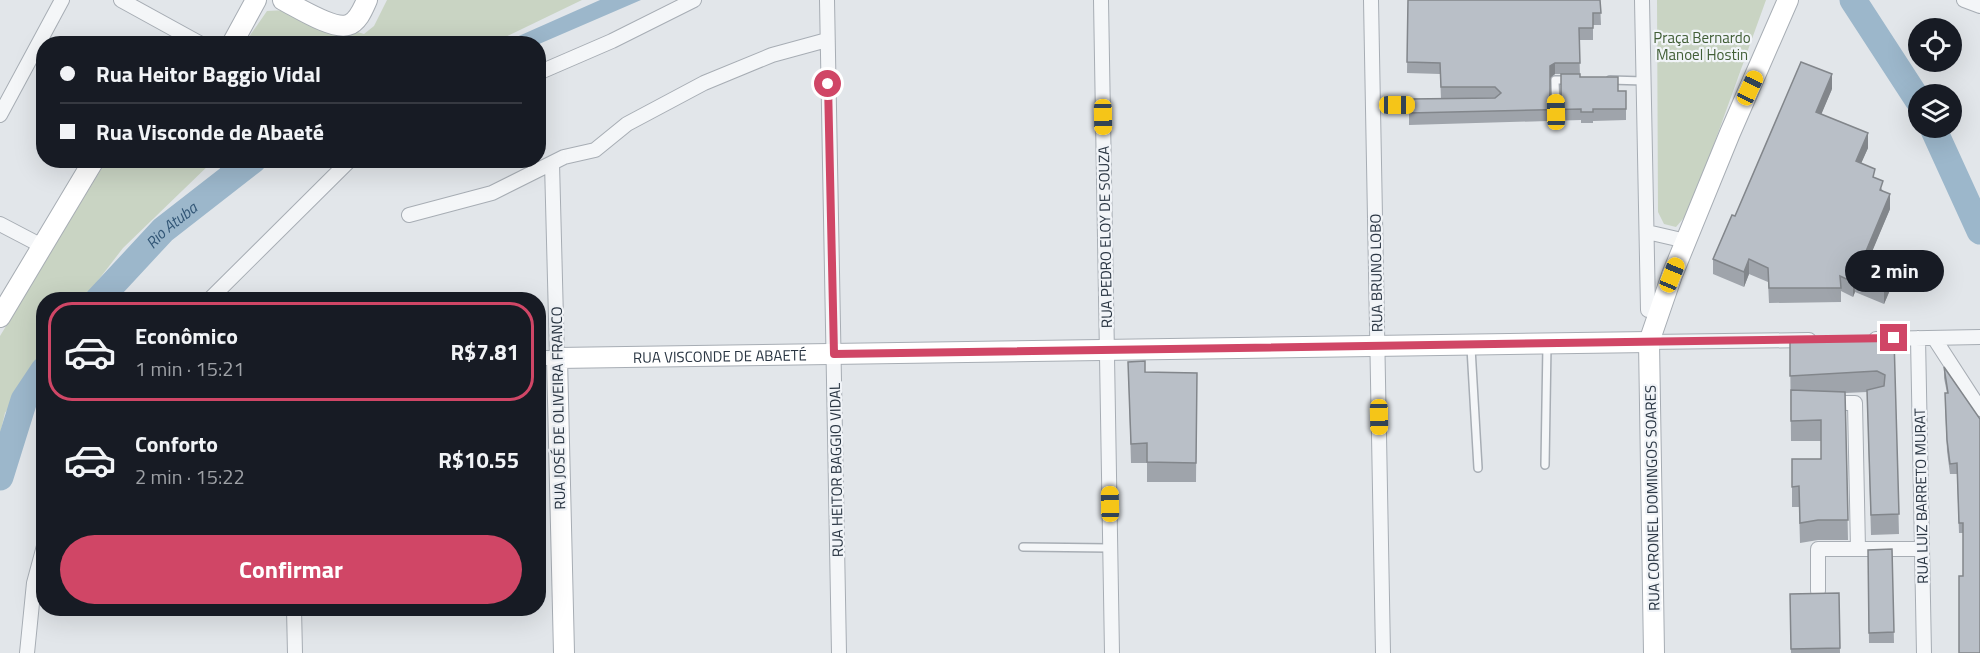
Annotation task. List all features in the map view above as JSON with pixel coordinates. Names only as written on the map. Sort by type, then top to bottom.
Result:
[{"type":"street","points":[[43,36],[62,0]]},
{"type":"street","points":[[121,0],[186,36]]},
{"type":"street","points":[[236,36],[256,0]]},
{"type":"street","points":[[283,0],[335,26],[347,26],[358,19],[368,0]]},
{"type":"street","points":[[546,70],[612,41],[694,0]]},
{"type":"street","name":"RUA HEITOR BAGGIO VIDAL","points":[[826,0],[840,653]]},
{"type":"street","name":"RUA PEDRO ELOY DE SOUZA","points":[[1101,0],[1112,653]]},
{"type":"street","name":"RUA BRUNO LOBO","points":[[1371,0],[1383,653]]},
{"type":"street","points":[[1642,0],[1648,310]]},
{"type":"street","points":[[1649,342],[1686,241],[1788,0]]},
{"type":"street","points":[[1964,0],[1980,6]]},
{"type":"street","points":[[546,166],[601,147],[627,124],[733,70],[772,55],[828,40]]},
{"type":"street","points":[[0,115],[36,48]]},
{"type":"street","name":"RUA JOSÉ DE OLIVEIRA FRANCO","points":[[552,163],[548,358],[564,653]]},
{"type":"street","points":[[0,317],[88,168]]},
{"type":"street","points":[[217,292],[342,168]]},
{"type":"street","points":[[409,215],[492,193],[542,168]]},
{"type":"street","points":[[0,224],[42,246]]},
{"type":"street","points":[[1647,232],[1686,241]]},
{"type":"street","points":[[1860,339],[1980,337]]},
{"type":"street","name":"RUA LUIZ BARRETO MURAT","points":[[1918,338],[1924,653]]},
{"type":"street","points":[[1934,338],[1980,409]]},
{"type":"street","name":"RUA VISCONDE DE ABAETÉ","points":[[548,358],[1825,339]]},
{"type":"street","name":"RUA CORONEL DOMINGOS SOARES","points":[[1649,342],[1654,653]]},
{"type":"street","points":[[1808,403],[1855,403],[1870,400]]},
{"type":"street","points":[[1855,403],[1858,549]]},
{"type":"street","points":[[1818,591],[1818,549],[1922,549]]},
{"type":"street","points":[[27,653],[36,576]]},
{"type":"street","points":[[294,616],[295,653]]},
{"type":"lane","points":[[1556,112],[1555,80],[1576,80]]},
{"type":"lane","points":[[1597,80],[1644,81]]},
{"type":"lane","points":[[1373,105],[1430,105]]},
{"type":"lane","points":[[1545,465],[1547,343]]},
{"type":"lane","points":[[1471,345],[1478,468]]},
{"type":"lane","points":[[1023,547],[1110,548]]},
{"type":"green space","points":[[387,0],[582,0],[507,36],[250,36],[267,11],[286,10],[364,34],[374,26]]},
{"type":"green space","name":"Praça Bernardo Manoel Hostin","points":[[1657,0],[1766,0],[1696,194],[1688,213],[1676,227],[1664,224],[1658,212]]},
{"type":"green space","points":[[102,168],[206,168],[123,248],[89,292],[36,292],[36,366],[5,413],[0,434],[0,336]]},
{"type":"water","points":[[600,0],[641,0],[546,41],[546,36],[519,36]]},
{"type":"water","points":[[220,168],[255,168],[232,184]]},
{"type":"building","points":[[1408,0],[1600,0],[1601,13],[1593,13],[1593,28],[1579,28],[1580,63],[1555,63],[1550,66],[1550,101],[1556,106],[1561,103],[1561,74],[1580,74],[1580,77],[1618,77],[1618,91],[1626,91],[1626,109],[1593,109],[1593,112],[1581,112],[1581,109],[1409,113],[1409,99],[1495,98],[1501,93],[1495,87],[1441,87],[1440,63],[1407,62]]},
{"type":"building","points":[[1801,62],[1832,74],[1816,112],[1868,133],[1856,161],[1875,169],[1873,177],[1883,181],[1880,190],[1890,194],[1864,256],[1893,269],[1884,290],[1855,277],[1853,282],[1840,276],[1841,288],[1769,288],[1768,268],[1749,259],[1744,272],[1713,259],[1732,215],[1735,216]]},
{"type":"building","points":[[1906,253],[1927,262],[1921,274],[1900,266]]},
{"type":"building","points":[[1790,338],[1894,338],[1899,514],[1871,515],[1867,390],[1884,386],[1885,375],[1877,371],[1790,376]]},
{"type":"building","points":[[1145,361],[1145,372],[1197,373],[1196,463],[1147,462],[1147,443],[1131,444],[1128,362]]},
{"type":"building","points":[[1944,367],[1980,419],[1980,653],[1959,653],[1959,576],[1963,576],[1963,523],[1959,523],[1957,463],[1950,464],[1947,440],[1945,393],[1948,393]]},
{"type":"building","points":[[1791,390],[1845,392],[1848,520],[1818,520],[1800,523],[1799,486],[1792,487],[1792,459],[1821,459],[1821,420],[1791,421]]},
{"type":"building","points":[[1892,549],[1894,632],[1869,633],[1868,550]]},
{"type":"building","points":[[1839,593],[1840,648],[1791,649],[1790,594]]},
{"type":"waterway","points":[[1853,0],[1908,85]]},
{"type":"waterway","points":[[1938,138],[1980,231]]},
{"type":"waterway","name":"Rio Atuba","points":[[105,292],[163,230],[243,168]]},
{"type":"waterway","name":"Rio Atuba","points":[[0,477],[24,400],[36,382]]},
{"type":"route","points":[[828,84],[834,354],[1894,338]]}]
